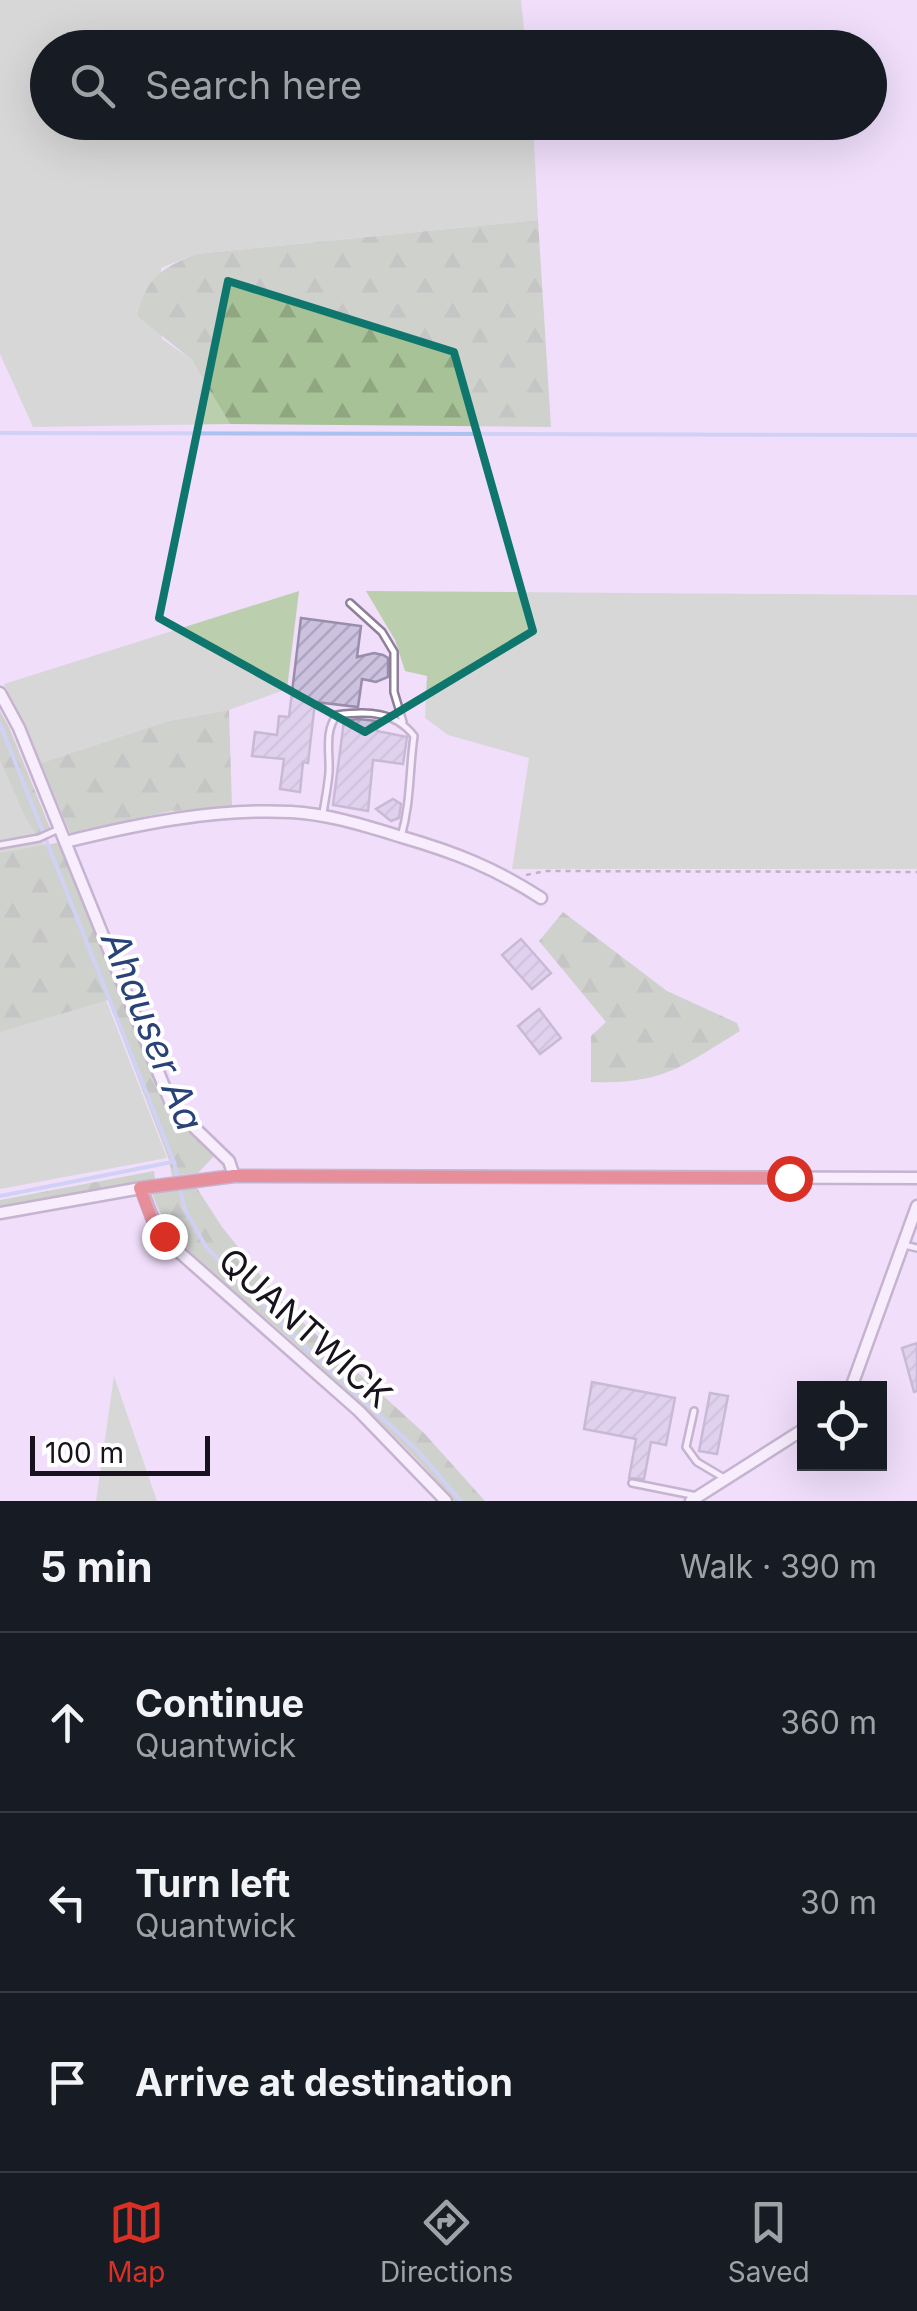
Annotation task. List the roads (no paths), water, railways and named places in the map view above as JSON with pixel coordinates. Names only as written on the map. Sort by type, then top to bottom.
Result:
[{"type":"street","points":[[0,693],[19,728],[57,831],[65,842],[172,1106],[229,1162],[234,1176]]},
{"type":"street","points":[[65,842],[116,829],[235,812],[292,812],[402,836],[480,862],[541,898]]},
{"type":"street","points":[[0,1213],[170,1183],[234,1176],[917,1178]]},
{"type":"street","name":"QUANTWICK","points":[[140,1188],[152,1220],[178,1251],[359,1411],[446,1501]]},
{"type":"street","points":[[854,1381],[917,1206]]},
{"type":"street","points":[[694,1498],[797,1433]]},
{"type":"lane","points":[[350,603],[382,632],[394,652],[394,692],[403,722],[414,736],[408,778],[411,801],[402,836]]},
{"type":"lane","points":[[322,816],[332,722],[337,715],[389,716],[403,722]]},
{"type":"lane","points":[[0,846],[57,831]]},
{"type":"lane","points":[[904,1245],[917,1248]]},
{"type":"lane","points":[[694,1411],[686,1448],[697,1462],[724,1478]]},
{"type":"lane","points":[[632,1482],[694,1498]]},
{"type":"waterway","points":[[0,433],[917,435]]},
{"type":"waterway","name":"Ahauser Aa","points":[[0,724],[174,1162],[185,1210],[206,1247],[298,1340],[418,1451],[461,1501]]},
{"type":"waterway","points":[[0,1196],[172,1162]]}]
